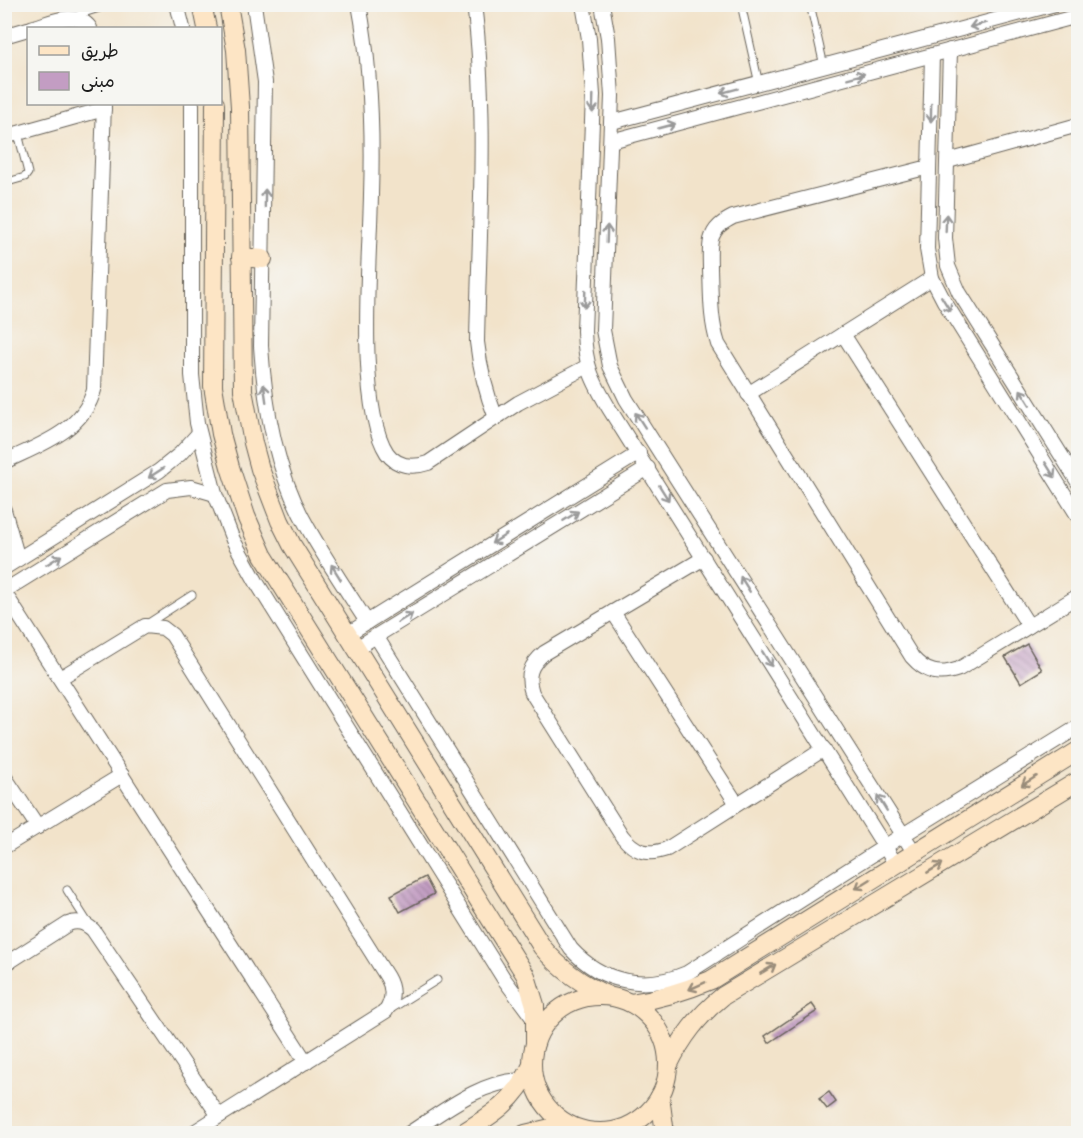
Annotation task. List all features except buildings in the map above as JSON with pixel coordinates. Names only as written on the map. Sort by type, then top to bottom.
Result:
[{"type":"street","points":[[177,4],[183,27]]},
{"type":"street","points":[[202,4],[207,27]]},
{"type":"street","points":[[228,4],[239,79],[243,390],[253,443],[269,495],[291,545],[542,947],[565,972],[594,990],[631,1003],[644,1011],[655,1023],[667,1050],[667,1076],[660,1096],[644,1117],[621,1129],[596,1132],[555,1127],[525,1134]]},
{"type":"street","points":[[254,4],[262,45],[265,82],[261,346],[263,384],[269,422],[278,458],[291,494],[308,528],[367,622]]},
{"type":"street","points":[[359,4],[370,107],[369,367],[372,404],[387,453],[395,461],[405,466],[428,463],[541,390],[588,366]]},
{"type":"street","points":[[474,4],[482,127],[477,342],[484,385],[496,418]]},
{"type":"street","points":[[583,4],[592,67],[593,95],[584,331],[588,366],[600,394],[896,863]]},
{"type":"street","points":[[602,4],[611,67],[612,122],[603,330],[605,348],[617,383],[914,852]]},
{"type":"street","points":[[612,122],[1055,4]]},
{"type":"street","points":[[611,141],[1078,16]]},
{"type":"street","points":[[37,27],[72,17],[82,20],[89,27]]},
{"type":"street","points":[[4,36],[27,30]]},
{"type":"street","points":[[950,50],[945,238],[948,266],[959,292],[990,342],[1075,467],[1078,482]]},
{"type":"street","points":[[932,55],[927,249],[932,278],[937,290],[1078,516]]},
{"type":"street","points":[[592,67],[611,67]]},
{"type":"street","points":[[192,105],[192,375],[199,434],[214,494],[233,540],[257,583],[498,970],[536,1022]]},
{"type":"street","points":[[215,105],[213,386],[226,451],[246,516],[263,555],[522,969],[532,991],[536,1022],[535,1043],[528,1072],[505,1105],[461,1134]]},
{"type":"street","points":[[4,462],[71,427],[86,411],[94,390],[104,106],[11,135]]},
{"type":"street","points":[[948,160],[1078,125]]},
{"type":"street","points":[[929,167],[733,217],[723,222],[711,240],[713,329],[726,358],[748,394],[912,657],[921,667],[933,673],[946,674],[959,669],[1078,596]]},
{"type":"street","points":[[241,257],[263,259]]},
{"type":"street","points":[[748,394],[932,278]]},
{"type":"street","points":[[843,334],[1029,626]]},
{"type":"street","points":[[976,352],[990,342]]},
{"type":"street","points":[[4,568],[159,471],[199,434]]},
{"type":"street","points":[[226,451],[253,443]]},
{"type":"street","points":[[351,642],[367,622],[639,453]]},
{"type":"street","points":[[351,642],[376,636],[648,468]]},
{"type":"street","points":[[214,494],[191,487],[167,490],[4,591],[306,1062]]},
{"type":"street","points":[[677,515],[694,504]]},
{"type":"street","points":[[4,510],[18,559]]},
{"type":"street","points":[[704,558],[535,660],[528,682],[532,693],[622,836],[630,846],[642,852],[654,853],[667,849],[824,749]]},
{"type":"street","points":[[613,612],[737,804]]},
{"type":"street","points":[[60,678],[140,629],[157,626],[172,634],[387,977],[392,995],[386,1011],[191,1134]]},
{"type":"street","points":[[376,636],[571,949],[587,964],[607,976],[628,982],[652,983],[687,973],[1078,727]]},
{"type":"street","points":[[631,1003],[689,990],[711,980],[1078,751]]},
{"type":"street","points":[[4,847],[122,775]]},
{"type":"street","points":[[4,776],[38,827]]},
{"type":"street","points":[[668,1066],[691,1026],[723,996],[1078,781]]},
{"type":"street","points":[[4,965],[68,924],[81,922],[93,930],[219,1116]]},
{"type":"street","points":[[535,1043],[548,1019],[564,1006],[582,998],[609,996]]},
{"type":"street","points":[[528,1072],[543,1101],[560,1120],[581,1130]]},
{"type":"street","points":[[408,1134],[489,1085],[513,1080],[528,1072]]},
{"type":"street","points":[[660,1096],[665,1134]]},
{"type":"lane","points":[[72,17],[112,4]]},
{"type":"lane","points":[[741,4],[759,84]]},
{"type":"lane","points":[[810,4],[824,66]]},
{"type":"lane","points":[[4,183],[25,177],[28,173],[11,135]]},
{"type":"lane","points":[[140,629],[192,595]]},
{"type":"lane","points":[[67,890],[93,930]]},
{"type":"lane","points":[[386,1011],[437,980]]}]
